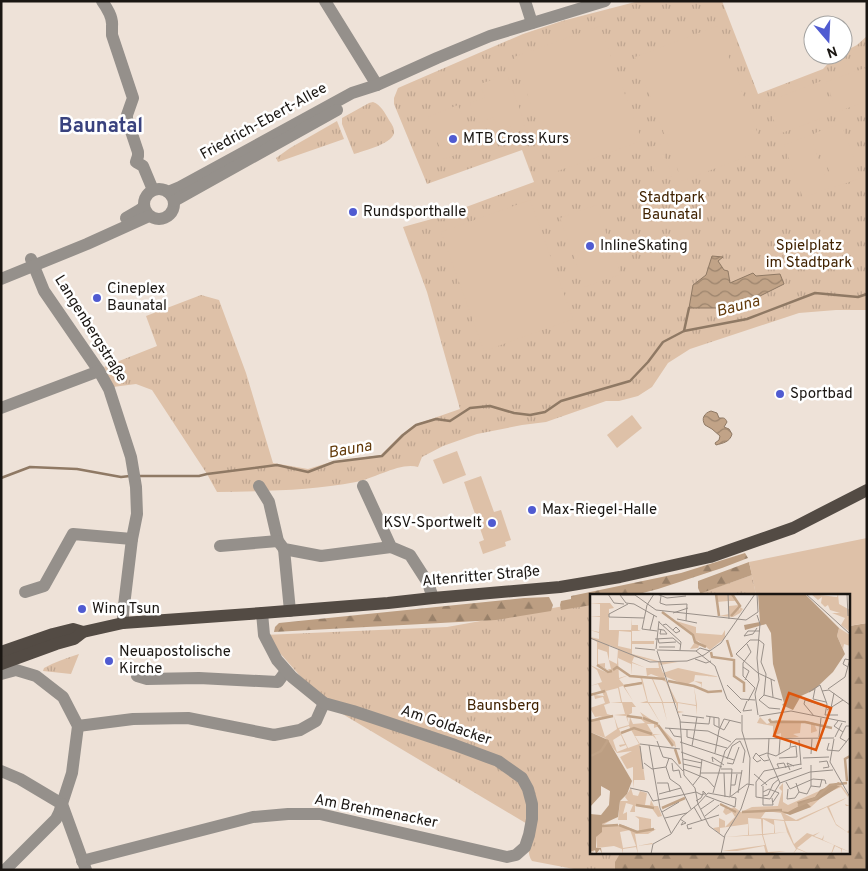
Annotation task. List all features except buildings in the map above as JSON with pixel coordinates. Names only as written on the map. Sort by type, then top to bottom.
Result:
[{"type":"main road","name":"Altenritter Straße","points":[[1,664],[74,639],[83,632],[123,623],[388,603],[560,587],[620,577],[710,557],[793,528],[867,490]]},
{"type":"main road","name":"Altenritter Straße","points":[[1,652],[73,629],[83,632]]},
{"type":"street","points":[[102,1],[111,17],[112,35],[133,98],[127,119],[138,152],[136,162],[143,166],[153,190]]},
{"type":"street","points":[[325,1],[377,85]]},
{"type":"street","points":[[524,1],[532,23]]},
{"type":"street","name":"Friedrich-Ebert-Allee","points":[[171,196],[180,187],[346,96],[364,88],[377,85],[490,36],[605,1]]},
{"type":"street","points":[[1,279],[32,262],[138,212],[146,212],[156,220],[164,219],[172,213],[174,207],[171,196],[160,189],[153,190],[144,199],[146,212]]},
{"type":"street","points":[[1,270],[32,262]]},
{"type":"street","name":"Langenbergstraße","points":[[32,262],[44,291],[99,371],[113,397],[133,469],[137,514],[132,540],[123,623]]},
{"type":"street","points":[[1,408],[99,371]]},
{"type":"street","points":[[259,486],[269,502],[281,545],[290,611]]},
{"type":"street","points":[[363,486],[391,547]]},
{"type":"street","points":[[25,592],[44,586],[73,534],[132,540]]},
{"type":"street","points":[[220,546],[281,545],[321,556],[391,547],[410,555],[428,583],[433,598]]},
{"type":"street","name":"Am Goldacker","points":[[262,614],[264,635],[277,660],[292,677],[324,703],[464,748],[498,761],[522,778],[528,789],[532,804],[532,820],[530,835],[524,847],[516,855]]},
{"type":"street","points":[[1,674],[16,670],[36,676],[63,697],[78,726],[72,773],[56,819],[6,869]]},
{"type":"street","points":[[137,676],[147,679],[199,678],[278,682],[286,671]]},
{"type":"street","points":[[78,726],[133,719],[188,718],[274,735],[300,730],[316,721],[324,703]]},
{"type":"street","points":[[1,771],[20,779],[62,804],[84,865]]},
{"type":"street","name":"Am Brehmenacker","points":[[84,865],[253,817],[288,814],[320,814],[507,857],[516,855]]},
{"type":"green space","name":"Stadtpark Baunatal","points":[[639,1],[722,1],[758,94],[823,69],[827,65],[853,65],[853,47],[867,36],[867,310],[799,313],[690,349],[668,363],[652,387],[638,396],[619,401],[606,401],[546,422],[477,434],[443,446],[422,457],[418,467],[403,467],[363,480],[339,485],[286,490],[217,492],[152,390],[136,384],[113,387],[104,367],[157,346],[146,316],[201,295],[219,300],[246,373],[273,463],[308,469],[334,461],[381,455],[414,425],[460,409],[427,292],[403,227],[439,217],[534,182],[522,150],[427,184],[394,104],[394,98],[398,88],[523,34],[562,21]]},
{"type":"green space","points":[[600,26],[642,141],[555,172],[514,57]]},
{"type":"green space","points":[[717,26],[764,150],[682,181],[635,57]]},
{"type":"green space","points":[[865,68],[867,73],[867,101],[837,112],[826,82]]},
{"type":"green space","points":[[496,74],[507,74],[524,121],[524,126],[527,125],[528,128],[512,134],[511,126],[498,130],[493,117],[477,123],[470,103],[485,98],[480,84],[494,79]]},
{"type":"green space","points":[[821,81],[833,114],[779,134],[767,102]]},
{"type":"green space","points":[[373,102],[381,107],[394,130],[393,135],[385,143],[354,154],[342,124],[342,118]]},
{"type":"green space","name":"MTB Cross Kurs","points":[[458,105],[474,148],[444,159],[428,117]]},
{"type":"green space","points":[[337,121],[344,139],[278,162],[276,158],[290,148]]},
{"type":"green space","points":[[841,123],[861,178],[835,187],[815,133]]},
{"type":"green space","points":[[810,135],[829,188],[803,198],[784,145]]},
{"type":"green space","points":[[660,144],[672,176],[658,182],[646,149]]},
{"type":"green space","points":[[530,200],[573,319],[484,351],[441,232]]},
{"type":"green space","name":"InlineSkating","points":[[596,205],[621,274],[585,287],[560,218]]},
{"type":"green space","points":[[632,415],[642,428],[617,448],[607,435]]},
{"type":"green space","points":[[457,451],[466,475],[443,484],[433,460]]},
{"type":"green space","name":"KSV-Sportwelt","points":[[481,476],[494,512],[501,510],[511,540],[505,542],[506,546],[483,554],[479,542],[484,540],[464,482]]},
{"type":"green space","points":[[867,538],[867,623],[850,626],[850,594],[756,594],[749,562]]},
{"type":"green space","points":[[745,553],[748,558],[639,594],[590,594],[590,605],[561,610],[561,601],[571,599],[571,596],[681,573]]},
{"type":"green space","points":[[749,562],[752,575],[702,594],[698,588],[698,581]]},
{"type":"green space","points":[[752,575],[756,594],[702,594]]},
{"type":"green space","points":[[549,597],[553,605],[551,611],[496,620],[274,632],[275,627],[279,623]]},
{"type":"green space","name":"Baunsberg","points":[[590,601],[590,854],[635,854],[622,870],[579,870],[532,861],[529,849],[534,828],[324,703],[264,635],[447,627]]},
{"type":"green space","points":[[867,623],[867,870],[615,870],[615,862],[620,854],[850,854],[850,626]]},
{"type":"green space","points":[[79,654],[71,674],[43,671],[48,666]]},
{"type":"water","points":[[712,256],[723,257],[718,261],[724,270],[728,271],[730,283],[753,273],[756,276],[780,274],[784,284],[746,303],[728,308],[689,308],[693,285],[706,275]]},
{"type":"water","points":[[711,411],[717,413],[719,418],[725,419],[727,422],[724,427],[729,429],[732,434],[724,443],[716,445],[715,443],[719,440],[720,436],[705,425],[703,421],[705,415]]},
{"type":"waterway","name":"Bauna","points":[[138,476],[199,476],[277,465],[308,472],[334,462],[382,456],[416,425],[436,419],[450,421],[470,408],[490,406],[514,413],[530,415],[545,412],[561,401],[630,381],[663,342],[684,331],[747,319],[815,293],[858,297],[867,294]]},
{"type":"waterway","points":[[684,331],[689,308]]},
{"type":"waterway","name":"Bauna","points":[[1,478],[30,467],[77,469],[121,477],[130,476]]},
{"type":"place","name":"MTB Cross Kurs","points":[[453,139]]},
{"type":"place","name":"Rundsporthalle","points":[[353,212]]},
{"type":"place","name":"InlineSkating","points":[[590,246]]},
{"type":"place","name":"Cineplex Baunatal","points":[[97,298]]},
{"type":"place","name":"Sportbad","points":[[780,394]]},
{"type":"place","name":"Max-Riegel-Halle","points":[[532,510]]},
{"type":"place","name":"KSV-Sportwelt","points":[[492,523]]},
{"type":"place","name":"Wing Tsun","points":[[82,609]]},
{"type":"place","name":"Neuapostolische Kirche","points":[[109,661]]},
{"type":"district","name":"Baunatal","points":[[101,127]]},
{"type":"park label","name":"Spielplatz im Stadtpark","points":[[809,254]]}]
